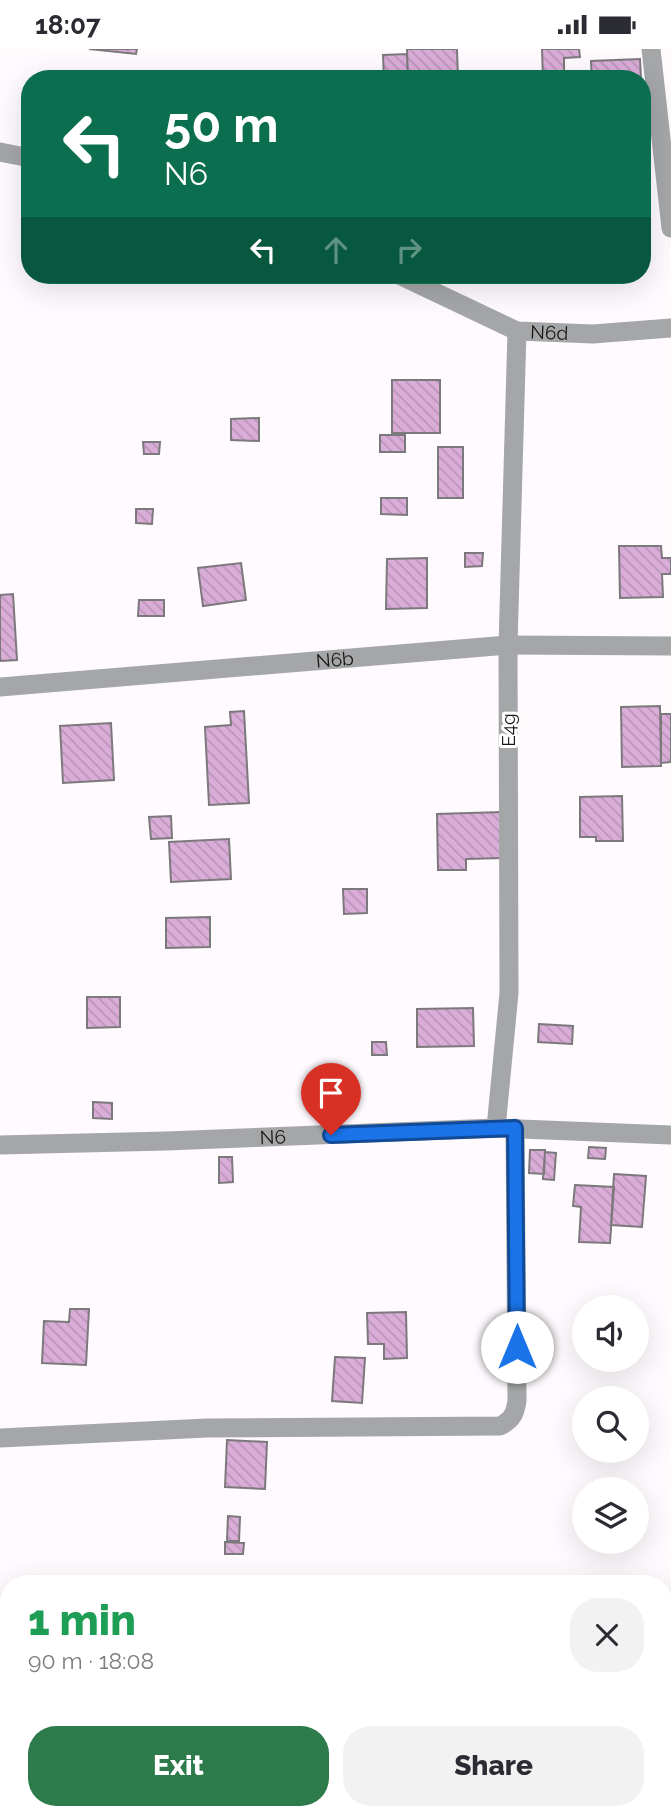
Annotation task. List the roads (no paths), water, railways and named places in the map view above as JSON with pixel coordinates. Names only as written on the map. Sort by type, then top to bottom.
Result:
[{"type":"street","points":[[651,49],[671,228]]},
{"type":"street","points":[[0,152],[21,156]]},
{"type":"street","name":"N6d","points":[[418,284],[517,331],[593,334],[671,328]]},
{"type":"street","name":"E4g","points":[[0,1439],[207,1428],[500,1426],[510,1421],[515,1414],[517,1401],[505,1128],[509,993],[508,645],[517,331]]},
{"type":"street","name":"N6b","points":[[0,687],[508,645],[671,646]]},
{"type":"street","name":"N6","points":[[0,1145],[505,1128],[671,1135]]}]
